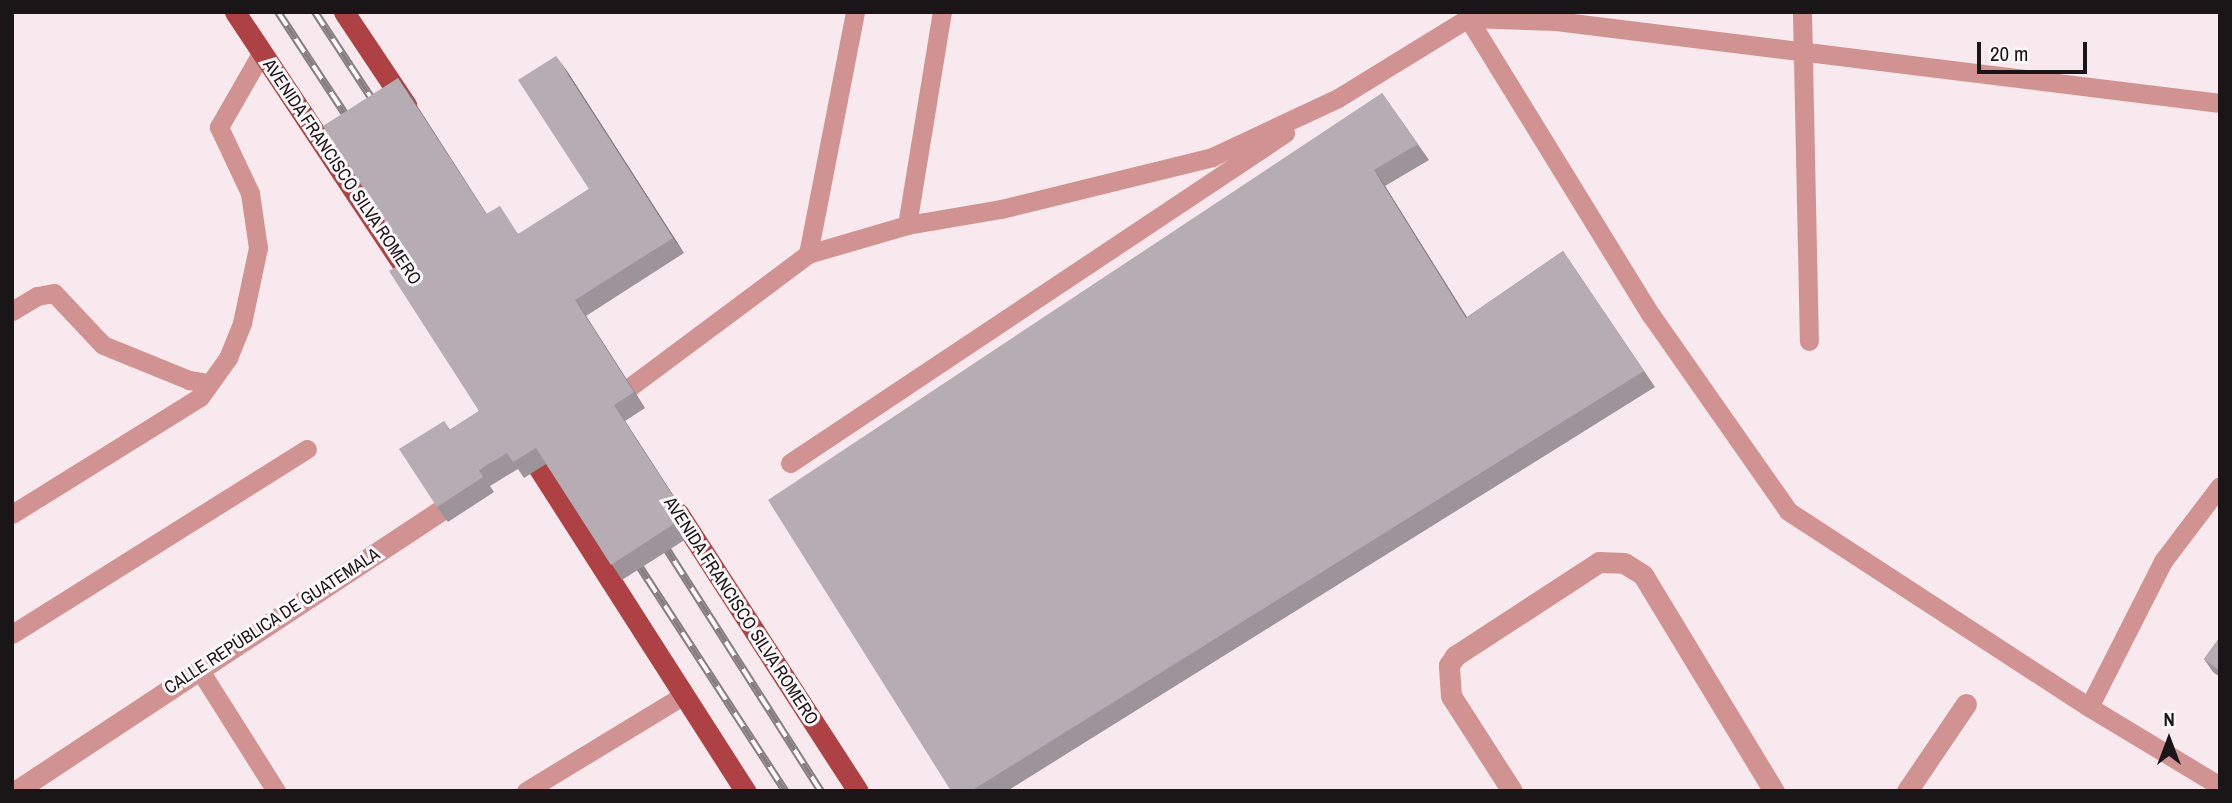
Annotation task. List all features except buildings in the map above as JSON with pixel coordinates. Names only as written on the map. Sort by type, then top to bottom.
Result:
[{"type":"main road","name":"AVENIDA FRANCISCO SILVA ROMERO","points":[[234,12],[429,303]]},
{"type":"main road","points":[[344,12],[421,128]]},
{"type":"main road","points":[[590,382],[610,411]]},
{"type":"main road","points":[[513,429],[745,791]]},
{"type":"main road","name":"AVENIDA FRANCISCO SILVA ROMERO","points":[[668,498],[858,791]]},
{"type":"street","points":[[508,465],[528,452]]},
{"type":"street","name":"CALLE REPÚBLICA DE GUATEMALA","points":[[16,791],[478,485]]},
{"type":"street","points":[[1512,791],[1451,696],[1449,665],[1455,656],[1586,569],[1610,562],[1623,563],[1643,575],[1653,588],[1774,791]]},
{"type":"street","points":[[1907,791],[1966,704]]},
{"type":"lane","points":[[808,254],[855,12]]},
{"type":"lane","points":[[907,225],[942,12]]},
{"type":"lane","points":[[1802,12],[1809,341]]},
{"type":"lane","points":[[790,463],[1338,98],[1468,15],[1557,17],[1803,53],[2220,103]]},
{"type":"lane","points":[[1468,15],[1651,315],[1788,511],[2089,707],[2220,786]]},
{"type":"lane","points":[[12,514],[200,397],[228,358],[242,323],[258,248],[250,193],[219,127],[262,52]]},
{"type":"lane","points":[[610,411],[808,254],[907,225],[1001,209],[1212,157],[1338,98]]},
{"type":"lane","points":[[12,311],[37,296],[54,293],[103,345],[189,380],[209,383]]},
{"type":"lane","points":[[12,634],[307,449]]},
{"type":"lane","points":[[2089,707],[2163,561],[2220,486]]},
{"type":"lane","points":[[199,669],[276,791]]},
{"type":"lane","points":[[526,791],[684,695]]},
{"type":"railway","points":[[278,12],[355,129]]},
{"type":"railway","points":[[315,12],[381,113]]},
{"type":"railway","points":[[657,534],[821,791]]},
{"type":"railway","points":[[630,552],[785,791]]}]
